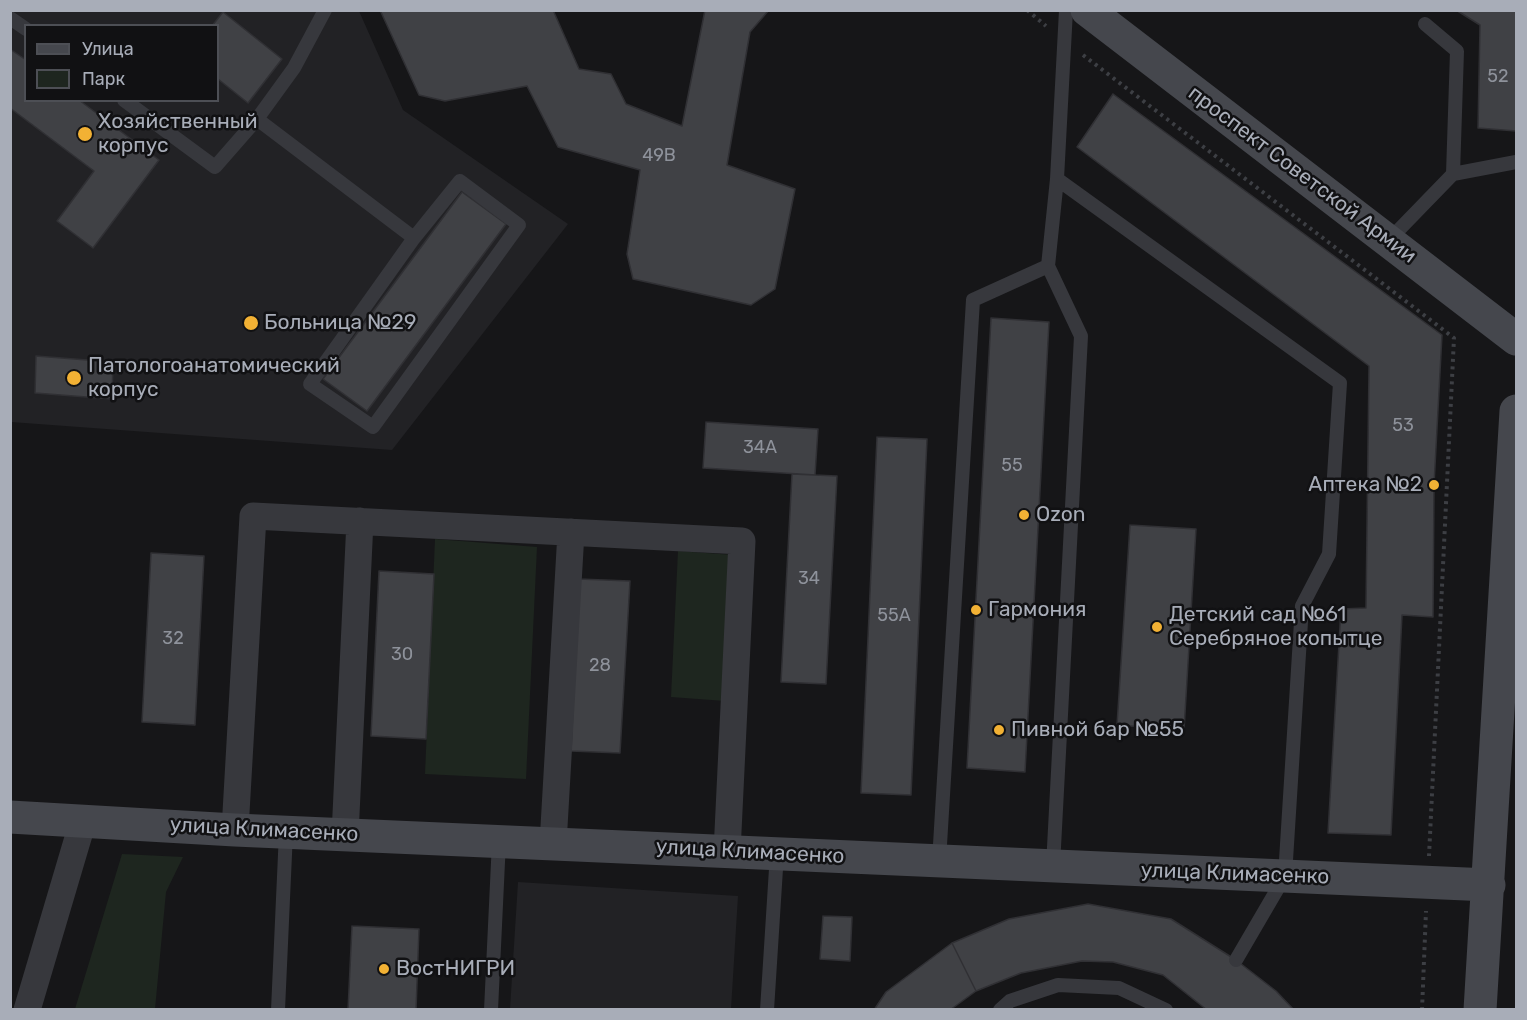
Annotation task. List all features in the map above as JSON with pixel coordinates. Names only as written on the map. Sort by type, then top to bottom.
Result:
[{"type":"street","name":"проспект Советской Армии","points":[[1087,10],[1516,339]]},
{"type":"street","points":[[1480,1010],[1513,492],[1516,411]]},
{"type":"street","points":[[235,830],[253,516],[742,541],[727,852]]},
{"type":"street","points":[[345,835],[360,521]]},
{"type":"street","points":[[553,844],[571,532]]},
{"type":"street","name":"улица Климасенко","points":[[10,817],[235,830],[1489,885]]},
{"type":"street","points":[[27,1010],[83,821]]},
{"type":"lane","points":[[127,102],[214,166],[257,119],[294,68],[325,10]]},
{"type":"lane","points":[[1053,866],[1081,336],[1048,266],[1057,179],[1066,10]]},
{"type":"lane","points":[[10,18],[24,28]]},
{"type":"lane","points":[[1425,24],[1457,51],[1453,174]]},
{"type":"lane","points":[[257,119],[414,238]]},
{"type":"lane","points":[[1388,241],[1453,174],[1516,162]]},
{"type":"lane","points":[[1057,179],[1340,383],[1329,554],[1302,606],[1285,876],[1236,960]]},
{"type":"lane","points":[[460,181],[519,225],[373,428],[310,384],[414,238],[460,181]]},
{"type":"lane","points":[[939,861],[973,300],[1048,266]]},
{"type":"lane","points":[[278,1010],[286,832]]},
{"type":"lane","points":[[492,1010],[499,841]]},
{"type":"lane","points":[[766,1010],[777,854]]},
{"type":"lane","points":[[1000,1010],[1010,1001],[1058,985],[1119,988],[1166,1010]]},
{"type":"path","points":[[1422,1010],[1428,882]]},
{"type":"shaded area","name":"Больница №29","points":[[10,11],[359,11],[403,110],[568,224],[392,450],[11,422]]},
{"type":"shaded area","points":[[518,882],[738,896],[731,1009],[510,1009]]},
{"type":"green space","points":[[435,539],[537,547],[526,779],[425,774]]},
{"type":"green space","points":[[678,551],[734,555],[725,701],[671,697]]},
{"type":"green space","points":[[122,854],[183,857],[166,892],[155,1009],[75,1009]]},
{"type":"building","points":[[380,10],[553,10],[579,69],[611,74],[626,104],[682,126],[705,10],[769,10],[750,32],[727,165],[795,189],[775,289],[751,305],[633,279],[627,254],[640,170],[558,147],[527,86],[445,101],[419,95]]},
{"type":"building","points":[[1456,10],[1516,10],[1516,131],[1478,128],[1480,25]]},
{"type":"building","name":"Хозяйственный корпус","points":[[223,12],[282,59],[248,103],[219,80],[219,24],[214,24]]},
{"type":"building","name":"Хозяйственный корпус","points":[[10,49],[24,59],[24,102],[82,102],[159,160],[93,248],[57,221],[94,171],[10,108]]},
{"type":"building","points":[[1113,94],[1442,335],[1434,485],[1433,617],[1402,615],[1391,835],[1328,833],[1341,609],[1366,608],[1369,366],[1077,147]]},
{"type":"building","points":[[462,192],[506,224],[367,411],[323,379]]},
{"type":"building","points":[[991,318],[1049,322],[1025,772],[967,768]]},
{"type":"building","name":"Патологоанатомический корпус","points":[[36,356],[113,362],[112,399],[35,393]]},
{"type":"building","points":[[706,422],[818,429],[815,475],[703,468]]},
{"type":"building","points":[[877,437],[927,439],[911,795],[861,793]]},
{"type":"building","points":[[792,474],[837,476],[826,684],[781,682]]},
{"type":"building","name":"Детский сад №61 Серебряное копытце","points":[[1130,525],[1196,529],[1184,730],[1117,725]]},
{"type":"building","points":[[151,553],[204,556],[195,725],[142,722]]},
{"type":"building","points":[[379,571],[434,574],[426,739],[371,736]]},
{"type":"building","points":[[579,579],[630,581],[620,753],[571,751]]},
{"type":"building","points":[[1088,904],[1171,919],[1236,960],[1276,991],[1294,1010],[1207,1010],[1163,975],[1113,962],[1082,961],[1021,973],[976,991],[952,943],[1009,919]]},
{"type":"building","points":[[823,916],[852,917],[850,961],[820,959]]},
{"type":"building","name":"ВостНИГРИ","points":[[352,926],[419,929],[416,1010],[348,1010]]},
{"type":"building","points":[[952,943],[976,991],[950,1010],[874,1010],[886,992]]},
{"type":"place","name":"Хозяйственный корпус","points":[[85,134]]},
{"type":"place","name":"Больница №29","points":[[251,323]]},
{"type":"place","name":"Патологоанатомический корпус","points":[[74,378]]},
{"type":"place","name":"Аптека №2","points":[[1434,485]]},
{"type":"place","name":"Ozon","points":[[1024,515]]},
{"type":"place","name":"Гармония","points":[[976,610]]},
{"type":"place","name":"Детский сад №61 Серебряное копытце","points":[[1157,627]]},
{"type":"place","name":"Пивной бар №55","points":[[999,730]]},
{"type":"place","name":"ВостНИГРИ","points":[[384,969]]}]
